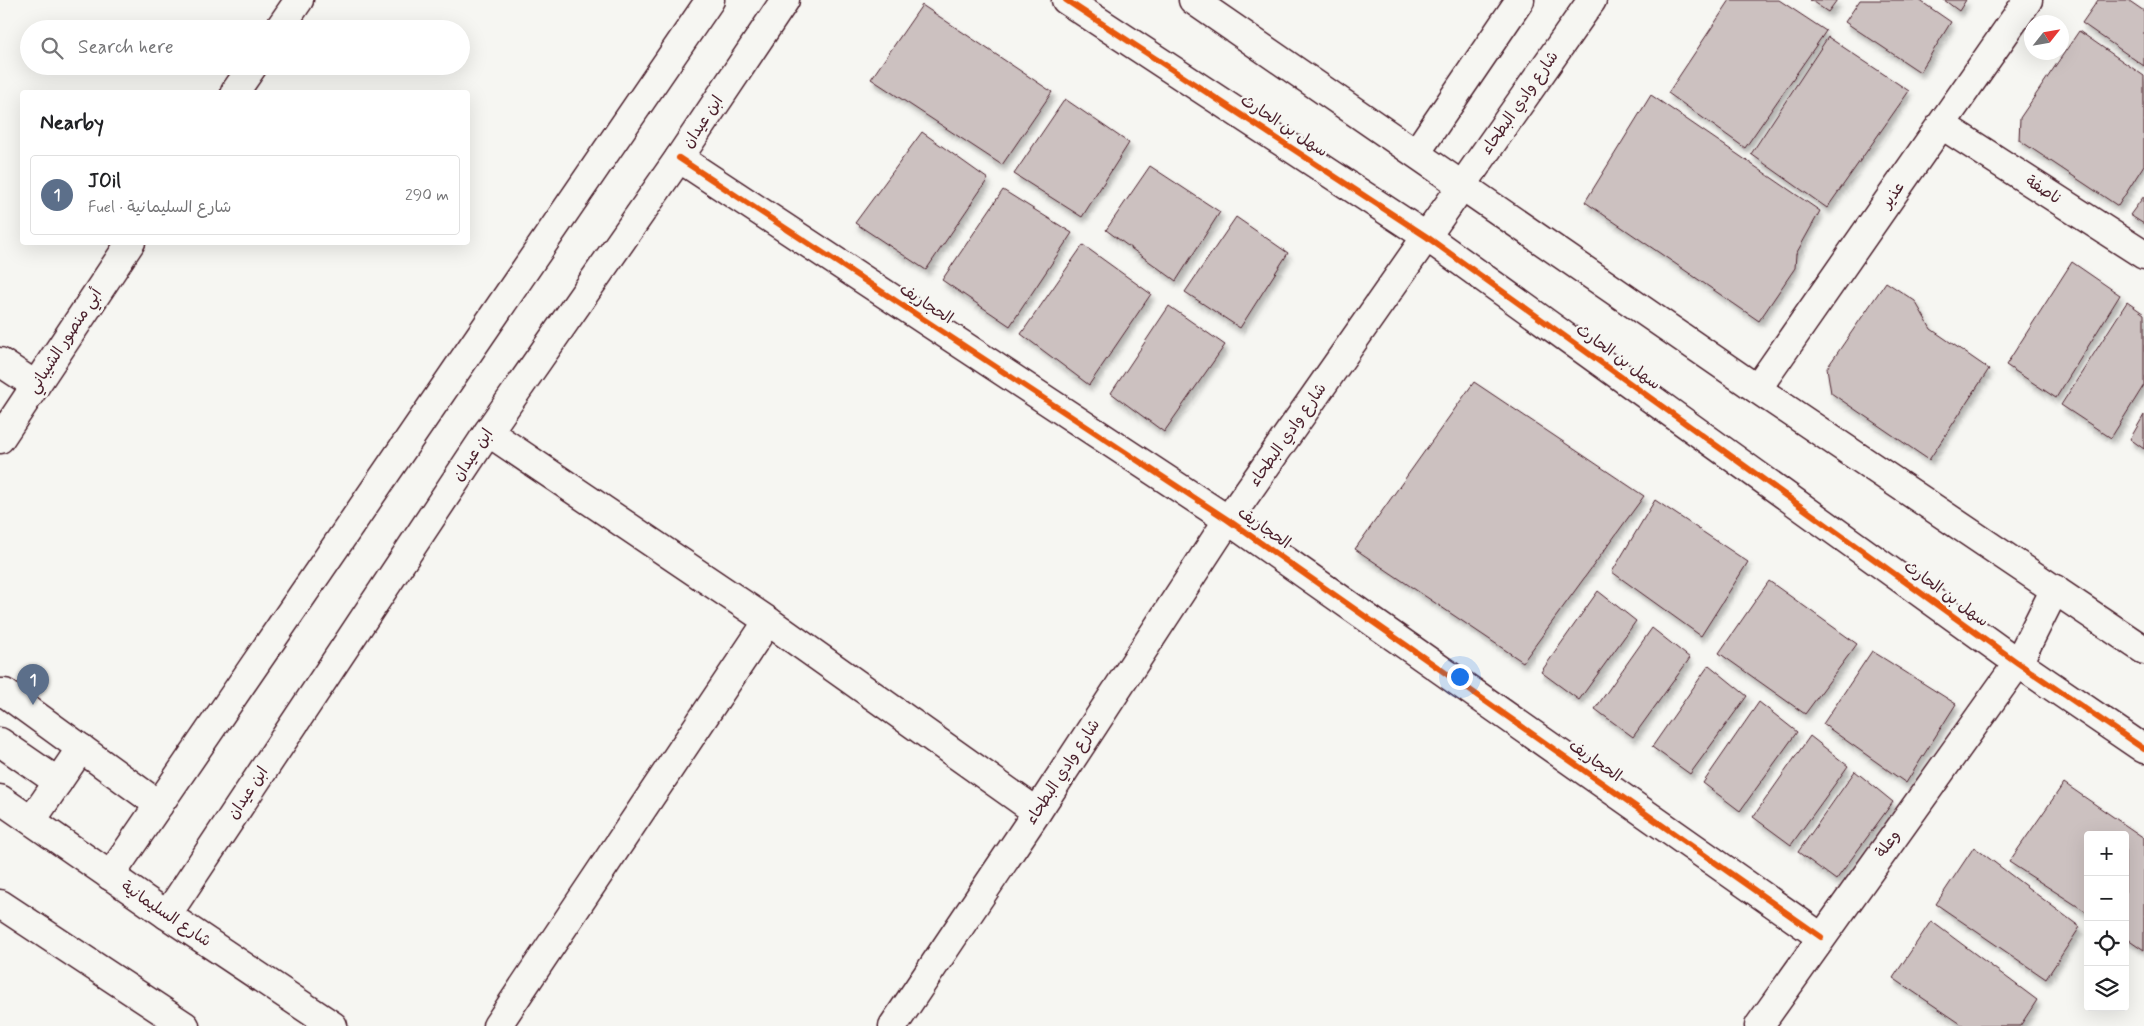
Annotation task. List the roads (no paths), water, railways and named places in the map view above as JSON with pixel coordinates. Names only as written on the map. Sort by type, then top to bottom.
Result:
[{"type":"street","points":[[285,20],[299,0]]},
{"type":"street","name":"ابن عيدان","points":[[167,915],[488,432],[680,158],[785,0]]},
{"type":"street","name":"سهل بن الحارث","points":[[1066,0],[1427,237],[2018,663],[2144,749]]},
{"type":"street","points":[[1193,0],[1757,389],[2144,650]]},
{"type":"street","points":[[1416,153],[1520,0]]},
{"type":"street","name":"شارع وادي البطحاء","points":[[893,1026],[1037,812],[1228,520],[1592,0]]},
{"type":"street","name":"عذير","points":[[1757,389],[2028,0]]},
{"type":"street","points":[[110,876],[698,4]]},
{"type":"street","points":[[236,90],[247,75]]},
{"type":"street","name":"ناصفة","points":[[1942,125],[2144,256]]},
{"type":"street","name":"الحجاريف","points":[[680,158],[1228,520],[1822,937]]},
{"type":"street","name":"أبي منصور الشيباني","points":[[0,439],[129,245]]},
{"type":"street","points":[[0,362],[35,385]]},
{"type":"street","points":[[488,432],[768,621],[1037,812]]},
{"type":"street","name":"وعلة","points":[[1759,1026],[2018,663],[2055,589]]},
{"type":"street","points":[[497,1026],[768,621]]},
{"type":"street","points":[[0,692],[5,693],[159,805]]},
{"type":"street","points":[[0,742],[58,782]]},
{"type":"street","points":[[32,820],[81,748]]},
{"type":"street","name":"شارع السليمانية","points":[[0,799],[167,915],[333,1026]]},
{"type":"street","points":[[0,904],[185,1026]]},
{"type":"place","name":"JOil","points":[[33,705]]}]
